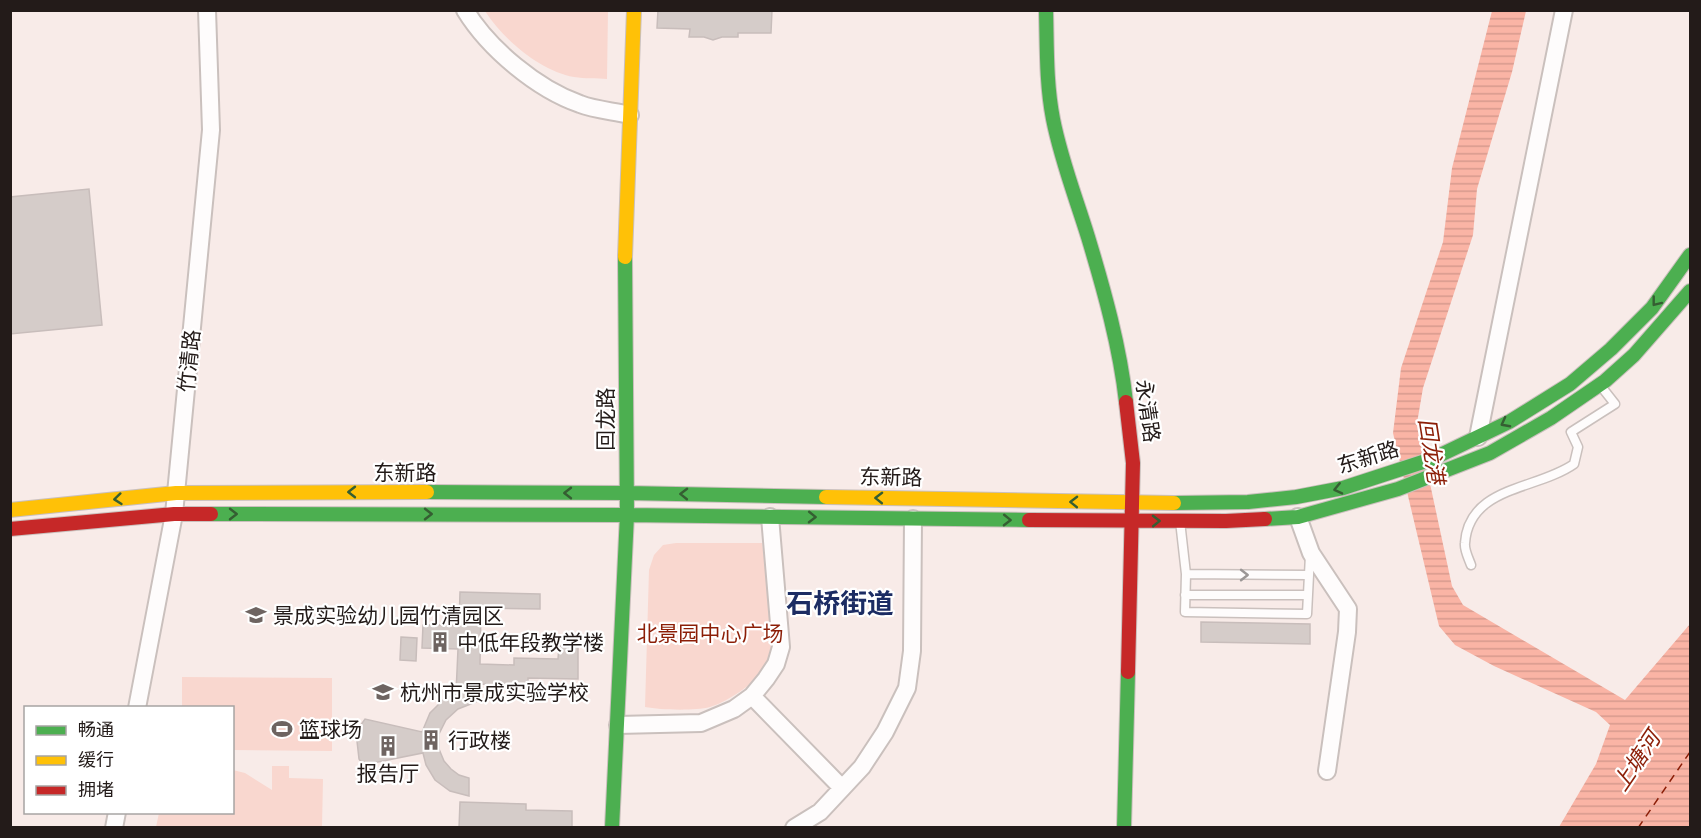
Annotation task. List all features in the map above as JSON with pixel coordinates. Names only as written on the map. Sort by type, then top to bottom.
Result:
[{"type":"main road","name":"回龙路","points":[[612,828],[627,515],[625,255],[634,10]]},
{"type":"main road","name":"永清路","points":[[1046,10],[1047,71],[1053,119],[1066,174],[1088,237],[1109,316],[1125,391],[1133,463],[1124,828]]},
{"type":"main road","name":"东新路","points":[[10,510],[176,494],[627,493],[1132,503],[1248,502],[1296,497],[1342,488],[1432,459],[1509,422],[1570,384],[1611,349],[1652,308],[1690,255]]},
{"type":"main road","name":"东新路","points":[[10,529],[174,514],[627,515],[1132,521],[1226,521],[1298,517],[1398,489],[1491,453],[1551,418],[1599,385],[1634,355],[1690,291]]},
{"type":"street","name":"竹清路","points":[[137,706],[174,514],[210,130],[207,10]]},
{"type":"street","points":[[465,10],[472,22],[505,57],[537,83],[580,104],[630,115]]},
{"type":"street","points":[[1478,438],[1564,10]]},
{"type":"street","points":[[618,725],[701,723],[734,709],[753,696],[776,664],[780,647],[770,517]]},
{"type":"street","points":[[1298,517],[1311,554],[1348,609],[1347,632],[1327,771]]},
{"type":"street","points":[[794,828],[819,812],[862,767],[885,732],[907,688],[912,651],[913,519]]},
{"type":"street","points":[[753,696],[842,788]]},
{"type":"lane","points":[[1472,565],[1464,545],[1470,523],[1482,505],[1497,496],[1563,472],[1574,464],[1578,447],[1571,432],[1615,404],[1599,385]]},
{"type":"lane","points":[[1180,521],[1186,574],[1185,612],[1307,614],[1311,554]]},
{"type":"lane","points":[[1186,574],[1309,575]]},
{"type":"lane","points":[[1185,595],[1308,595]]},
{"type":"green space","points":[[485,11],[608,11],[607,79],[574,77],[548,68],[512,43]]},
{"type":"green space","name":"北景园中心广场","points":[[762,543],[771,598],[774,652],[765,669],[748,686],[710,707],[678,710],[645,707],[649,570],[654,555],[663,545]]},
{"type":"green space","name":"篮球场","points":[[182,677],[332,678],[332,751],[234,750],[234,706],[182,706]]},
{"type":"green space","points":[[272,766],[289,766],[289,778],[323,779],[322,827],[156,827],[159,814],[234,814],[234,770],[245,773],[272,790]]},
{"type":"water","name":"上塘河","points":[[1492,11],[1526,11],[1512,72],[1477,189],[1473,235],[1423,388],[1417,423],[1452,586],[1463,605],[1625,700],[1690,624],[1690,824],[1688,827],[1559,827],[1596,764],[1610,725],[1596,712],[1494,666],[1455,645],[1439,626],[1393,433],[1401,368],[1443,242],[1452,168]]},
{"type":"building","points":[[658,10],[772,10],[771,33],[738,33],[738,37],[722,37],[713,40],[704,37],[689,37],[690,29],[657,28]]},
{"type":"building","points":[[89,189],[102,325],[10,334],[10,197]]},
{"type":"building","points":[[460,592],[540,594],[540,609],[481,608],[480,664],[514,665],[514,658],[558,659],[559,646],[578,646],[578,679],[528,678],[528,685],[476,684],[476,702],[458,709],[446,720],[439,734],[439,749],[444,761],[451,769],[469,778],[469,796],[450,791],[435,780],[426,765],[423,753],[363,765],[359,759],[357,741],[360,726],[365,719],[422,732],[430,713],[443,700],[456,693],[458,649],[422,648],[423,625],[459,625]]},
{"type":"building","points":[[1201,622],[1310,624],[1310,644],[1201,642]]},
{"type":"building","points":[[401,637],[417,638],[416,661],[400,660]]},
{"type":"building","points":[[460,802],[526,804],[526,810],[572,811],[572,828],[459,828]]},
{"type":"ferry route","points":[[1638,828],[1690,752]]},
{"type":"traffic: fast","points":[[1046,10],[1048,78],[1056,134],[1088,237],[1116,340],[1126,402]]},
{"type":"traffic: fast","points":[[1174,503],[1248,502],[1296,497],[1343,488],[1432,459],[1509,422],[1570,384],[1611,349],[1652,308],[1690,255]]},
{"type":"traffic: fast","points":[[612,828],[627,515],[625,257]]},
{"type":"traffic: fast","points":[[1265,519],[1298,517],[1398,489],[1490,453],[1551,418],[1605,381],[1634,355],[1690,291]]},
{"type":"traffic: fast","points":[[427,492],[826,497]]},
{"type":"traffic: fast","points":[[211,514],[627,515],[1029,520]]},
{"type":"traffic: fast","points":[[1124,828],[1128,672]]},
{"type":"traffic: slow","points":[[625,257],[634,10]]},
{"type":"traffic: slow","points":[[10,510],[176,493],[427,492]]},
{"type":"traffic: slow","points":[[826,497],[1174,503]]},
{"type":"traffic: jam","points":[[1126,402],[1133,463],[1128,672]]},
{"type":"traffic: jam","points":[[10,529],[174,514],[211,514]]},
{"type":"traffic: jam","points":[[1029,520],[1226,521],[1265,519]]},
{"type":"place","name":"景成实验幼儿园竹清园区","points":[[256,615]]},
{"type":"place","name":"中低年段教学楼","points":[[440,642]]},
{"type":"place","name":"杭州市景成实验学校","points":[[383,692]]},
{"type":"place","name":"篮球场","points":[[282,729]]},
{"type":"place","name":"行政楼","points":[[431,740]]},
{"type":"place","name":"报告厅","points":[[388,746]]},
{"type":"district","name":"石桥街道","points":[[840,603]]},
{"type":"water label","name":"回龙港","points":[[1432,451]]}]
